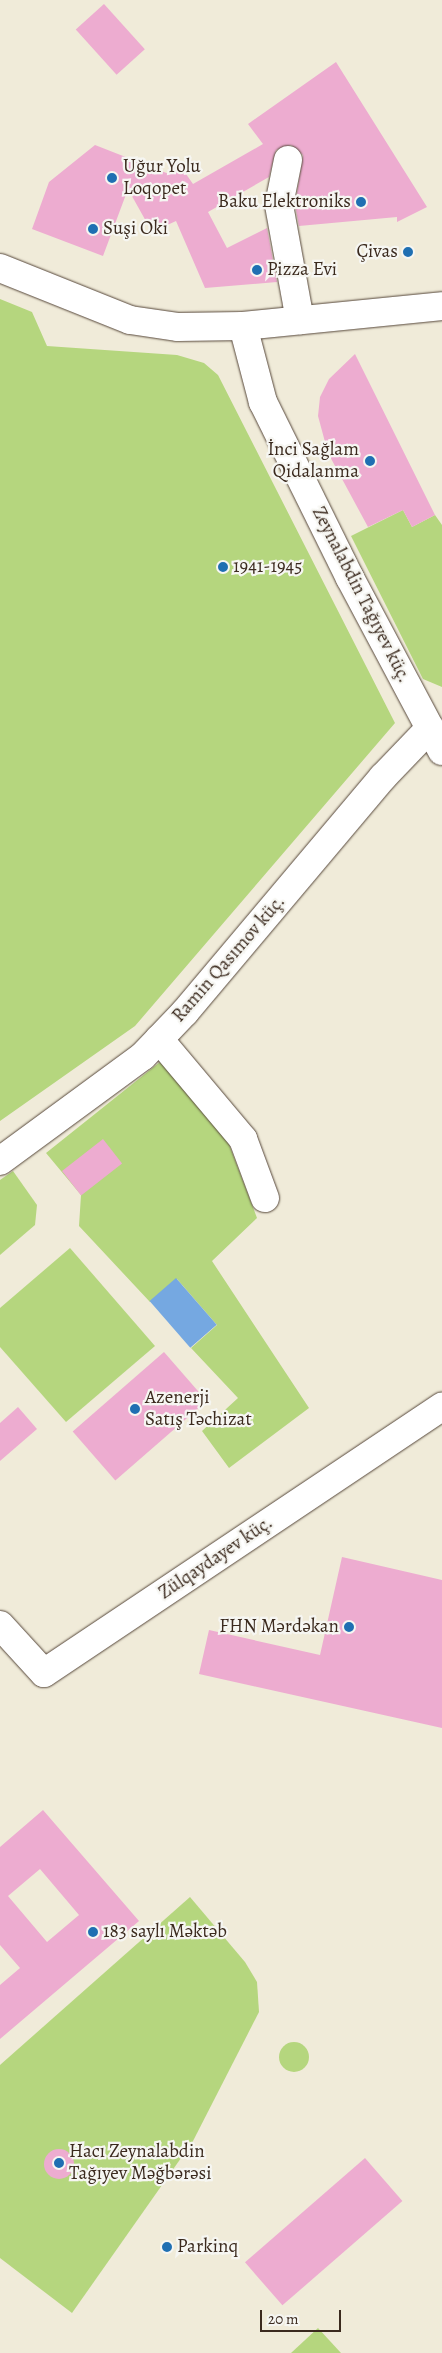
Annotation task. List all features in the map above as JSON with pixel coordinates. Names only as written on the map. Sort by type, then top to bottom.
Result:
[{"type":"street","points":[[288,160],[279,205],[300,320]]},
{"type":"street","points":[[0,268],[130,320],[178,327],[243,326],[442,306]]},
{"type":"street","name":"Zeynalabdin Tağıyev küç.","points":[[243,326],[264,402],[350,578],[436,740]]},
{"type":"street","name":"Ramin Qasımov küç.","points":[[0,1160],[123,1072],[159,1039],[185,1012],[383,777],[436,740]]},
{"type":"street","points":[[159,1039],[243,1139],[265,1198]]},
{"type":"street","name":"Zülqaydayev küç.","points":[[0,1625],[44,1673],[442,1407]]},
{"type":"green space","points":[[0,299],[32,312],[47,346],[177,355],[204,363],[218,375],[395,723],[135,1026],[0,1121]]},
{"type":"green space","points":[[403,510],[412,527],[435,515],[442,525],[442,687],[423,679],[351,536]]},
{"type":"green space","points":[[160,1062],[227,1139],[257,1218],[212,1261],[309,1408],[229,1468],[202,1431],[238,1398],[191,1348],[217,1325],[177,1279],[150,1302],[79,1226],[81,1195],[46,1153]]},
{"type":"green space","points":[[13,1171],[37,1205],[35,1225],[0,1255],[0,1180]]},
{"type":"green space","points":[[70,1248],[155,1346],[66,1422],[0,1347],[0,1308]]},
{"type":"green space","points":[[190,1897],[245,1962],[257,1982],[259,2012],[193,2141],[72,2313],[0,2258],[0,2065]]},
{"type":"green space","points":[[294,2042],[300,2043],[308,2051],[308,2063],[300,2071],[294,2072],[288,2071],[280,2063],[279,2057],[280,2051],[288,2043]]},
{"type":"green space","points":[[318,2328],[341,2353],[291,2353]]},
{"type":"water","points":[[176,1278],[217,1325],[190,1348],[150,1301]]},
{"type":"building","points":[[104,4],[145,49],[117,75],[76,29]]},
{"type":"building","points":[[336,62],[427,207],[397,222],[397,217],[299,226],[295,205],[303,155],[291,145],[276,150],[269,177],[208,212],[227,248],[267,228],[277,282],[205,288],[176,221],[152,232],[128,189],[103,256],[32,229],[49,182],[95,145],[169,174],[177,161],[193,184],[263,144],[248,124]]},
{"type":"building","points":[[355,354],[435,515],[412,527],[403,510],[368,527],[328,453],[318,416],[320,397],[329,379]]},
{"type":"building","points":[[103,1139],[122,1163],[81,1195],[62,1171]]},
{"type":"building","points":[[164,1352],[207,1401],[115,1480],[73,1431]]},
{"type":"building","points":[[18,1407],[37,1429],[0,1461],[0,1423]]},
{"type":"building","points":[[342,1557],[442,1580],[442,1728],[199,1674],[209,1630],[320,1655]]},
{"type":"building","name":"183 saylı Məktəb","points":[[43,1810],[139,1921],[0,2039],[0,1985],[20,1968],[0,1945],[0,1847]],"holes":[[[40,1869],[79,1915],[47,1942],[8,1896]]]},
{"type":"building","points":[[59,2149],[70,2153],[74,2164],[70,2175],[59,2179],[48,2175],[44,2164],[48,2153]]},
{"type":"building","points":[[365,2158],[402,2201],[282,2305],[245,2262]]},
{"type":"place","name":"Uğur Yolu Loqopet","points":[[112,178]]},
{"type":"place","name":"Baku Elektroniks","points":[[361,202]]},
{"type":"place","name":"Suşi Oki","points":[[93,229]]},
{"type":"place","name":"Çivas","points":[[408,252]]},
{"type":"place","name":"Pizza Evi","points":[[257,270]]},
{"type":"place","name":"İnci Sağlam Qidalanma","points":[[370,461]]},
{"type":"place","name":"1941-1945","points":[[223,567]]},
{"type":"place","name":"Azenerji Satış Təchizat","points":[[135,1409]]},
{"type":"place","name":"FHN Mərdəkan","points":[[349,1627]]},
{"type":"place","name":"183 saylı Məktəb","points":[[93,1932]]},
{"type":"place","name":"Hacı Zeynalabdin Tağıyev Məğbərəsi","points":[[59,2163]]},
{"type":"place","name":"Parkinq","points":[[167,2247]]}]
